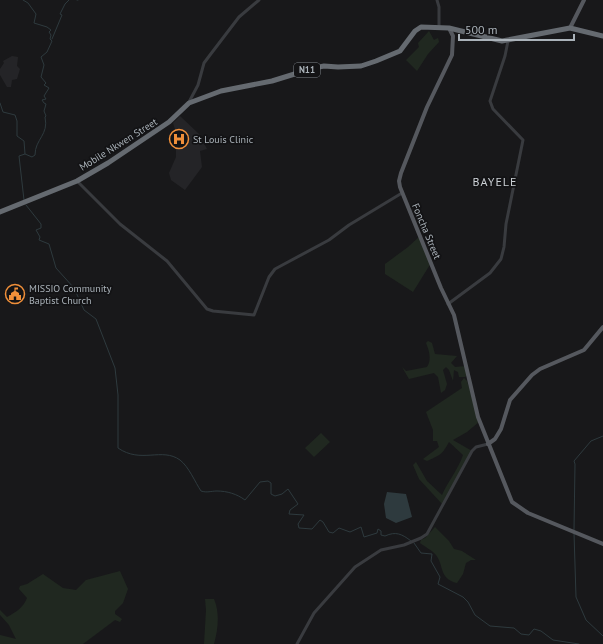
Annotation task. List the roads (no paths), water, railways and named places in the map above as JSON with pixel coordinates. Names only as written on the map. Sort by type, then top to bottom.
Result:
[{"type":"highway","name":"Mobile Nkwen Street","points":[[0,212],[24,201],[77,181],[134,147],[170,122],[189,102],[221,91],[272,81],[314,68],[324,66],[361,66],[400,51],[415,31],[421,27],[439,26],[464,30],[487,38],[508,41],[570,28],[603,36]]},
{"type":"main road","points":[[570,28],[584,0]]},
{"type":"main road","name":"Foncha Street","points":[[449,28],[452,36],[452,55],[427,107],[401,173],[400,184],[402,193],[448,304],[461,341],[478,417],[514,505],[550,523],[574,531],[603,544]]},
{"type":"main road","points":[[488,444],[495,439],[501,429],[509,403],[515,393],[532,375],[584,350],[603,327]]},
{"type":"street","points":[[189,102],[198,85],[205,62],[210,54],[239,17],[260,0]]},
{"type":"street","points":[[437,0],[439,7],[439,26]]},
{"type":"street","points":[[448,304],[494,270],[504,247],[506,224],[523,140],[493,108],[490,101],[505,56],[508,41]]},
{"type":"street","points":[[77,181],[120,224],[167,261],[176,274],[196,294],[207,309],[254,315],[269,277],[275,269],[329,240],[349,225],[402,193]]},
{"type":"street","points":[[297,644],[314,612],[336,590],[352,570],[381,550],[416,540],[424,536],[429,530],[472,451],[476,447],[488,444]]},
{"type":"waterway","points":[[23,0],[28,3],[36,14],[34,23],[47,27],[51,30],[49,32],[51,35],[50,39],[52,41],[47,52],[41,57],[44,65],[41,77],[46,83],[44,85],[49,88],[44,96],[46,99],[42,100],[46,104],[44,111],[46,116],[44,133],[37,145],[35,155],[32,157],[25,154]]},
{"type":"waterway","points":[[52,39],[62,15],[60,14],[65,4],[69,0]]},
{"type":"waterway","points":[[0,103],[3,112],[15,115],[17,121],[17,136],[24,141],[25,154],[19,156],[24,200]]},
{"type":"waterway","points":[[26,205],[41,224],[41,228],[36,230],[40,237],[39,240],[49,244],[56,268],[74,288],[84,310],[96,319],[115,368],[118,395],[118,448],[135,455],[173,456],[183,463],[203,492],[228,492],[245,500],[260,482],[268,481],[271,483],[271,494],[275,496],[282,494],[288,489],[298,504],[290,510],[289,514],[304,515],[298,524],[299,528],[312,529],[320,520],[329,532],[333,533],[339,528],[350,532],[361,527],[364,537],[377,533],[378,529],[381,531],[381,535],[385,536],[399,534],[411,541]]},
{"type":"waterway","points":[[574,530],[574,461],[591,441],[603,436]]},
{"type":"waterway","points":[[574,533],[576,597],[586,620],[603,636]]},
{"type":"waterway","points":[[414,543],[421,553],[432,554],[431,561],[440,577],[438,584],[463,597],[468,602],[475,615],[490,626],[514,628],[521,634],[529,635],[534,629],[541,631],[553,640],[579,644]]},
{"type":"place","name":"St Louis Clinic","points":[[179,139]]},
{"type":"place","name":"MISSIO Community Baptist Church","points":[[15,294]]},
{"type":"district","name":"BAYELE","points":[[495,182]]}]
